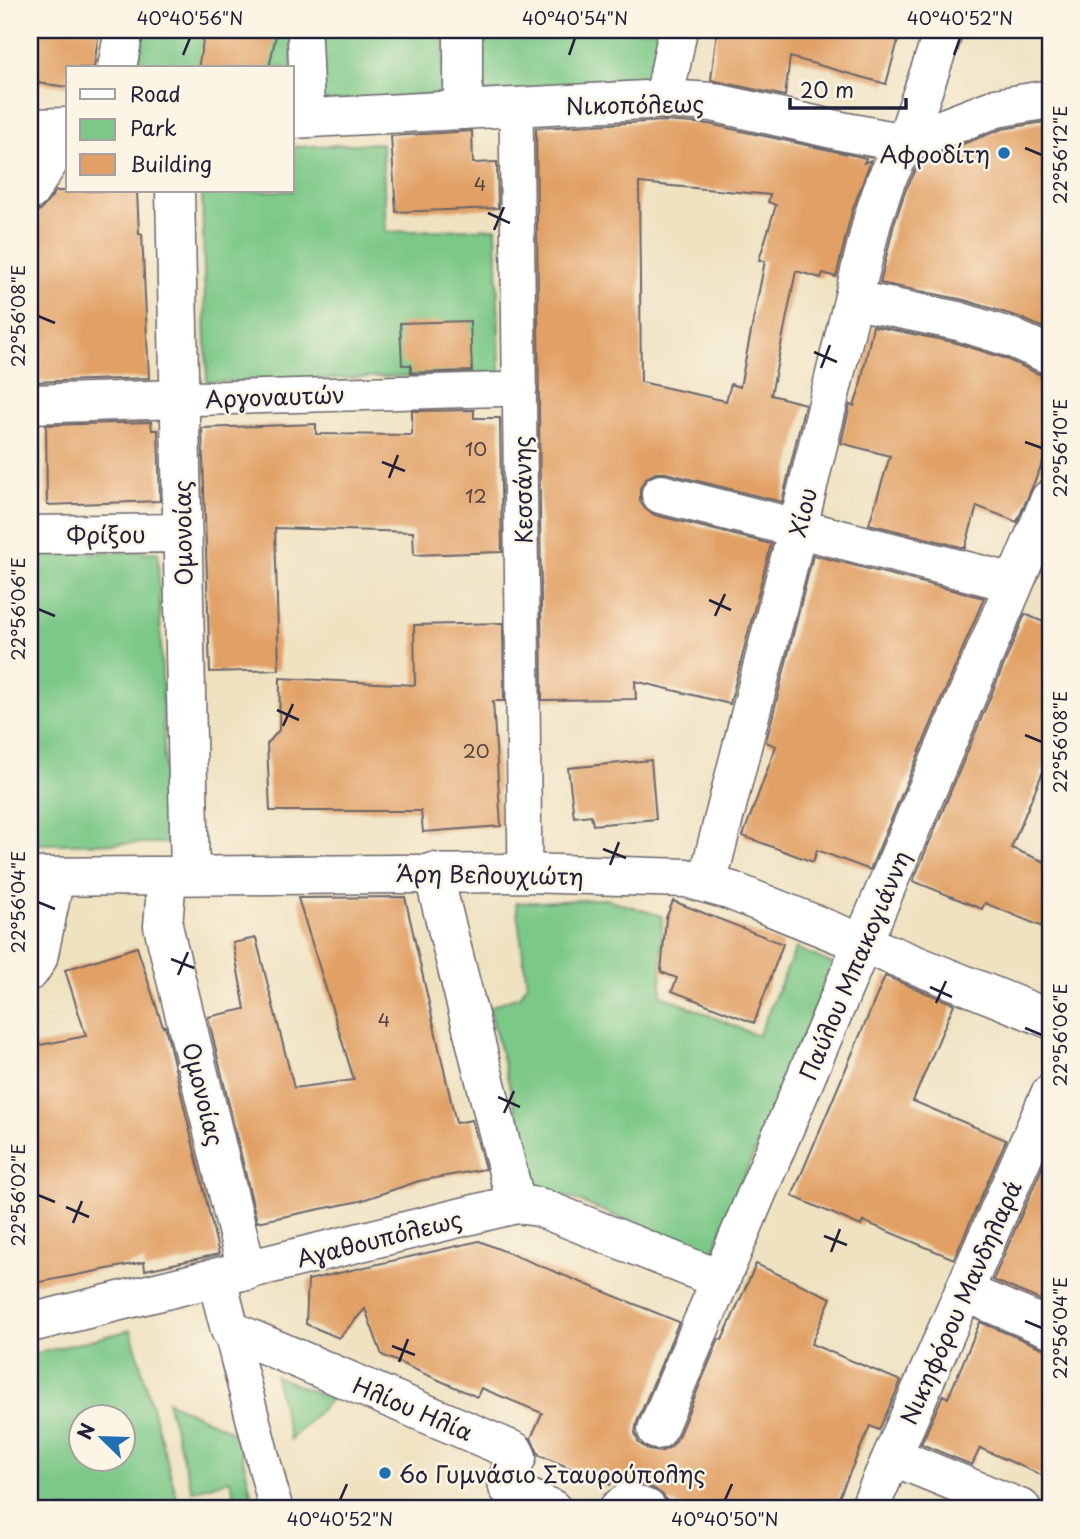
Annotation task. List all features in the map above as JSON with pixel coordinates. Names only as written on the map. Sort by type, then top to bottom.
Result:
[{"type":"street","points":[[117,66],[124,30]]},
{"type":"street","points":[[300,119],[304,30]]},
{"type":"street","points":[[463,30],[463,110]]},
{"type":"street","points":[[664,99],[678,30]]},
{"type":"street","name":"Χίου","points":[[707,884],[873,218],[886,180],[905,143],[944,30]]},
{"type":"street","name":"Νικοπόλεως","points":[[300,119],[664,99],[712,102],[905,143]]},
{"type":"street","points":[[905,143],[996,108],[1050,99]]},
{"type":"street","name":"Κεσσάνης","points":[[516,107],[525,873]]},
{"type":"street","points":[[30,128],[66,127]]},
{"type":"street","points":[[30,191],[66,135]]},
{"type":"street","name":"Ομονοίας","points":[[175,192],[182,533],[179,876],[163,926],[232,1275],[230,1330],[276,1509]]},
{"type":"street","points":[[854,300],[958,321],[1012,338],[1050,355]]},
{"type":"street","name":"Αργοναυτών","points":[[30,404],[520,389]]},
{"type":"street","points":[[661,494],[1014,583]]},
{"type":"street","name":"Παύλου Μπακογιάννη","points":[[657,1430],[1014,583],[1043,537],[1050,499]]},
{"type":"street","name":"Φρίξου","points":[[30,535],[182,533]]},
{"type":"street","points":[[433,872],[516,1204]]},
{"type":"street","name":"Άρη Βελουχιώτη","points":[[42,877],[433,872],[686,878],[732,891],[1050,1019]]},
{"type":"street","points":[[30,971],[38,958],[42,877]]},
{"type":"street","name":"Νικηφόρου Μανδηλαρά","points":[[869,1509],[1050,1094]]},
{"type":"street","name":"Αγαθουπόλεως","points":[[30,1323],[516,1204],[540,1207],[721,1280]]},
{"type":"street","points":[[964,1292],[1050,1328]]},
{"type":"street","name":"Ηλίου Ηλία","points":[[230,1330],[514,1451],[517,1457],[508,1487],[552,1509]]},
{"type":"street","points":[[892,1456],[1022,1509]]},
{"type":"street","points":[[618,1509],[628,1502],[647,1509]]},
{"type":"green space","points":[[144,30],[292,30],[292,66],[137,66]]},
{"type":"green space","points":[[318,30],[444,30],[442,94],[317,102]]},
{"type":"green space","points":[[480,30],[662,30],[653,83],[480,93]]},
{"type":"green space","points":[[382,143],[386,232],[496,228],[500,373],[207,382],[202,192],[294,192],[294,147]]},
{"type":"green space","points":[[158,552],[167,843],[30,844],[30,553]]},
{"type":"green space","points":[[606,899],[662,916],[661,995],[758,1036],[796,948],[833,964],[712,1254],[535,1184],[489,1007],[521,995],[527,984],[516,903]]},
{"type":"green space","points":[[131,1330],[180,1509],[30,1509],[30,1355]]},
{"type":"green space","points":[[275,1376],[331,1399],[290,1440]]},
{"type":"green space","points":[[167,1401],[237,1434],[255,1509],[238,1509],[230,1480],[192,1491]]},
{"type":"building","points":[[30,30],[99,30],[94,66],[66,66],[66,87],[30,82]]},
{"type":"building","points":[[205,30],[277,30],[269,66],[198,66]]},
{"type":"building","points":[[717,30],[901,30],[886,84],[790,57],[785,96],[711,80]]},
{"type":"building","points":[[664,121],[709,124],[866,158],[864,163],[871,160],[852,211],[836,277],[823,273],[821,278],[796,271],[771,395],[805,404],[782,502],[666,473],[656,473],[646,478],[640,488],[640,501],[645,509],[655,515],[771,544],[730,704],[635,681],[636,699],[542,700],[536,128]],"holes":[[[639,183],[770,195],[768,202],[776,205],[759,260],[765,261],[740,387],[731,384],[726,401],[641,382]]]},
{"type":"building","points":[[1050,121],[1050,331],[1019,317],[964,300],[880,283],[894,224],[906,189],[921,160],[1002,129]]},
{"type":"building","points":[[472,131],[473,163],[497,162],[498,208],[396,212],[391,136]]},
{"type":"building","points":[[56,191],[137,192],[139,234],[142,234],[149,378],[30,382],[30,213],[41,210]]},
{"type":"building","points":[[470,321],[472,371],[411,373],[411,365],[402,365],[400,323]]},
{"type":"building","points":[[873,326],[953,342],[1004,358],[1050,377],[1050,446],[1017,522],[977,506],[965,548],[869,524],[890,456],[841,443],[850,405],[854,406],[859,391]]},
{"type":"building","points":[[474,410],[474,418],[500,418],[502,552],[414,555],[413,532],[275,528],[279,670],[210,672],[202,428],[316,424],[316,434],[412,435],[412,411]]},
{"type":"building","points":[[151,422],[152,430],[158,430],[160,501],[47,505],[46,425]]},
{"type":"building","points":[[813,555],[984,598],[870,870],[817,850],[813,862],[743,836],[776,746],[766,742]]},
{"type":"building","points":[[1025,614],[1050,625],[1050,755],[1011,848],[1050,864],[1050,930],[985,903],[982,909],[913,881]]},
{"type":"building","points":[[503,623],[504,701],[493,701],[501,826],[423,832],[421,811],[270,811],[267,744],[279,730],[280,678],[415,685],[414,625]]},
{"type":"building","points":[[651,760],[656,819],[593,825],[591,815],[574,817],[568,768]]},
{"type":"building","points":[[405,897],[456,1123],[472,1120],[485,1169],[419,1181],[360,1201],[257,1222],[208,1017],[245,1009],[233,943],[256,938],[294,1088],[354,1080],[298,898]]},
{"type":"building","points":[[673,901],[783,944],[754,1023],[672,991],[677,978],[661,972],[666,918]]},
{"type":"building","points":[[137,947],[163,1027],[165,1026],[219,1254],[145,1270],[144,1262],[30,1284],[30,1047],[86,1036],[65,970]]},
{"type":"building","points":[[885,976],[954,1004],[913,1101],[1006,1140],[954,1259],[863,1221],[861,1226],[792,1196]]},
{"type":"building","points":[[1047,1156],[1050,1158],[1050,1304],[993,1280]]},
{"type":"building","points":[[479,1241],[679,1322],[637,1422],[635,1433],[639,1443],[649,1450],[660,1452],[671,1447],[677,1439],[719,1339],[722,1340],[756,1264],[831,1298],[811,1344],[901,1381],[879,1430],[870,1426],[834,1509],[686,1509],[667,1501],[655,1489],[636,1481],[621,1482],[613,1478],[610,1485],[539,1455],[531,1438],[542,1413],[481,1388],[477,1397],[382,1355],[365,1309],[339,1338],[306,1324],[308,1280]]},
{"type":"building","points":[[980,1322],[1050,1349],[1050,1479],[980,1448],[972,1465],[921,1444],[943,1395],[948,1398]]},
{"type":"place","name":"Αφροδίτη","points":[[1004,153]]},
{"type":"place","name":"6ο Γυμνάσιο Σταυρούπολης","points":[[385,1473]]}]
